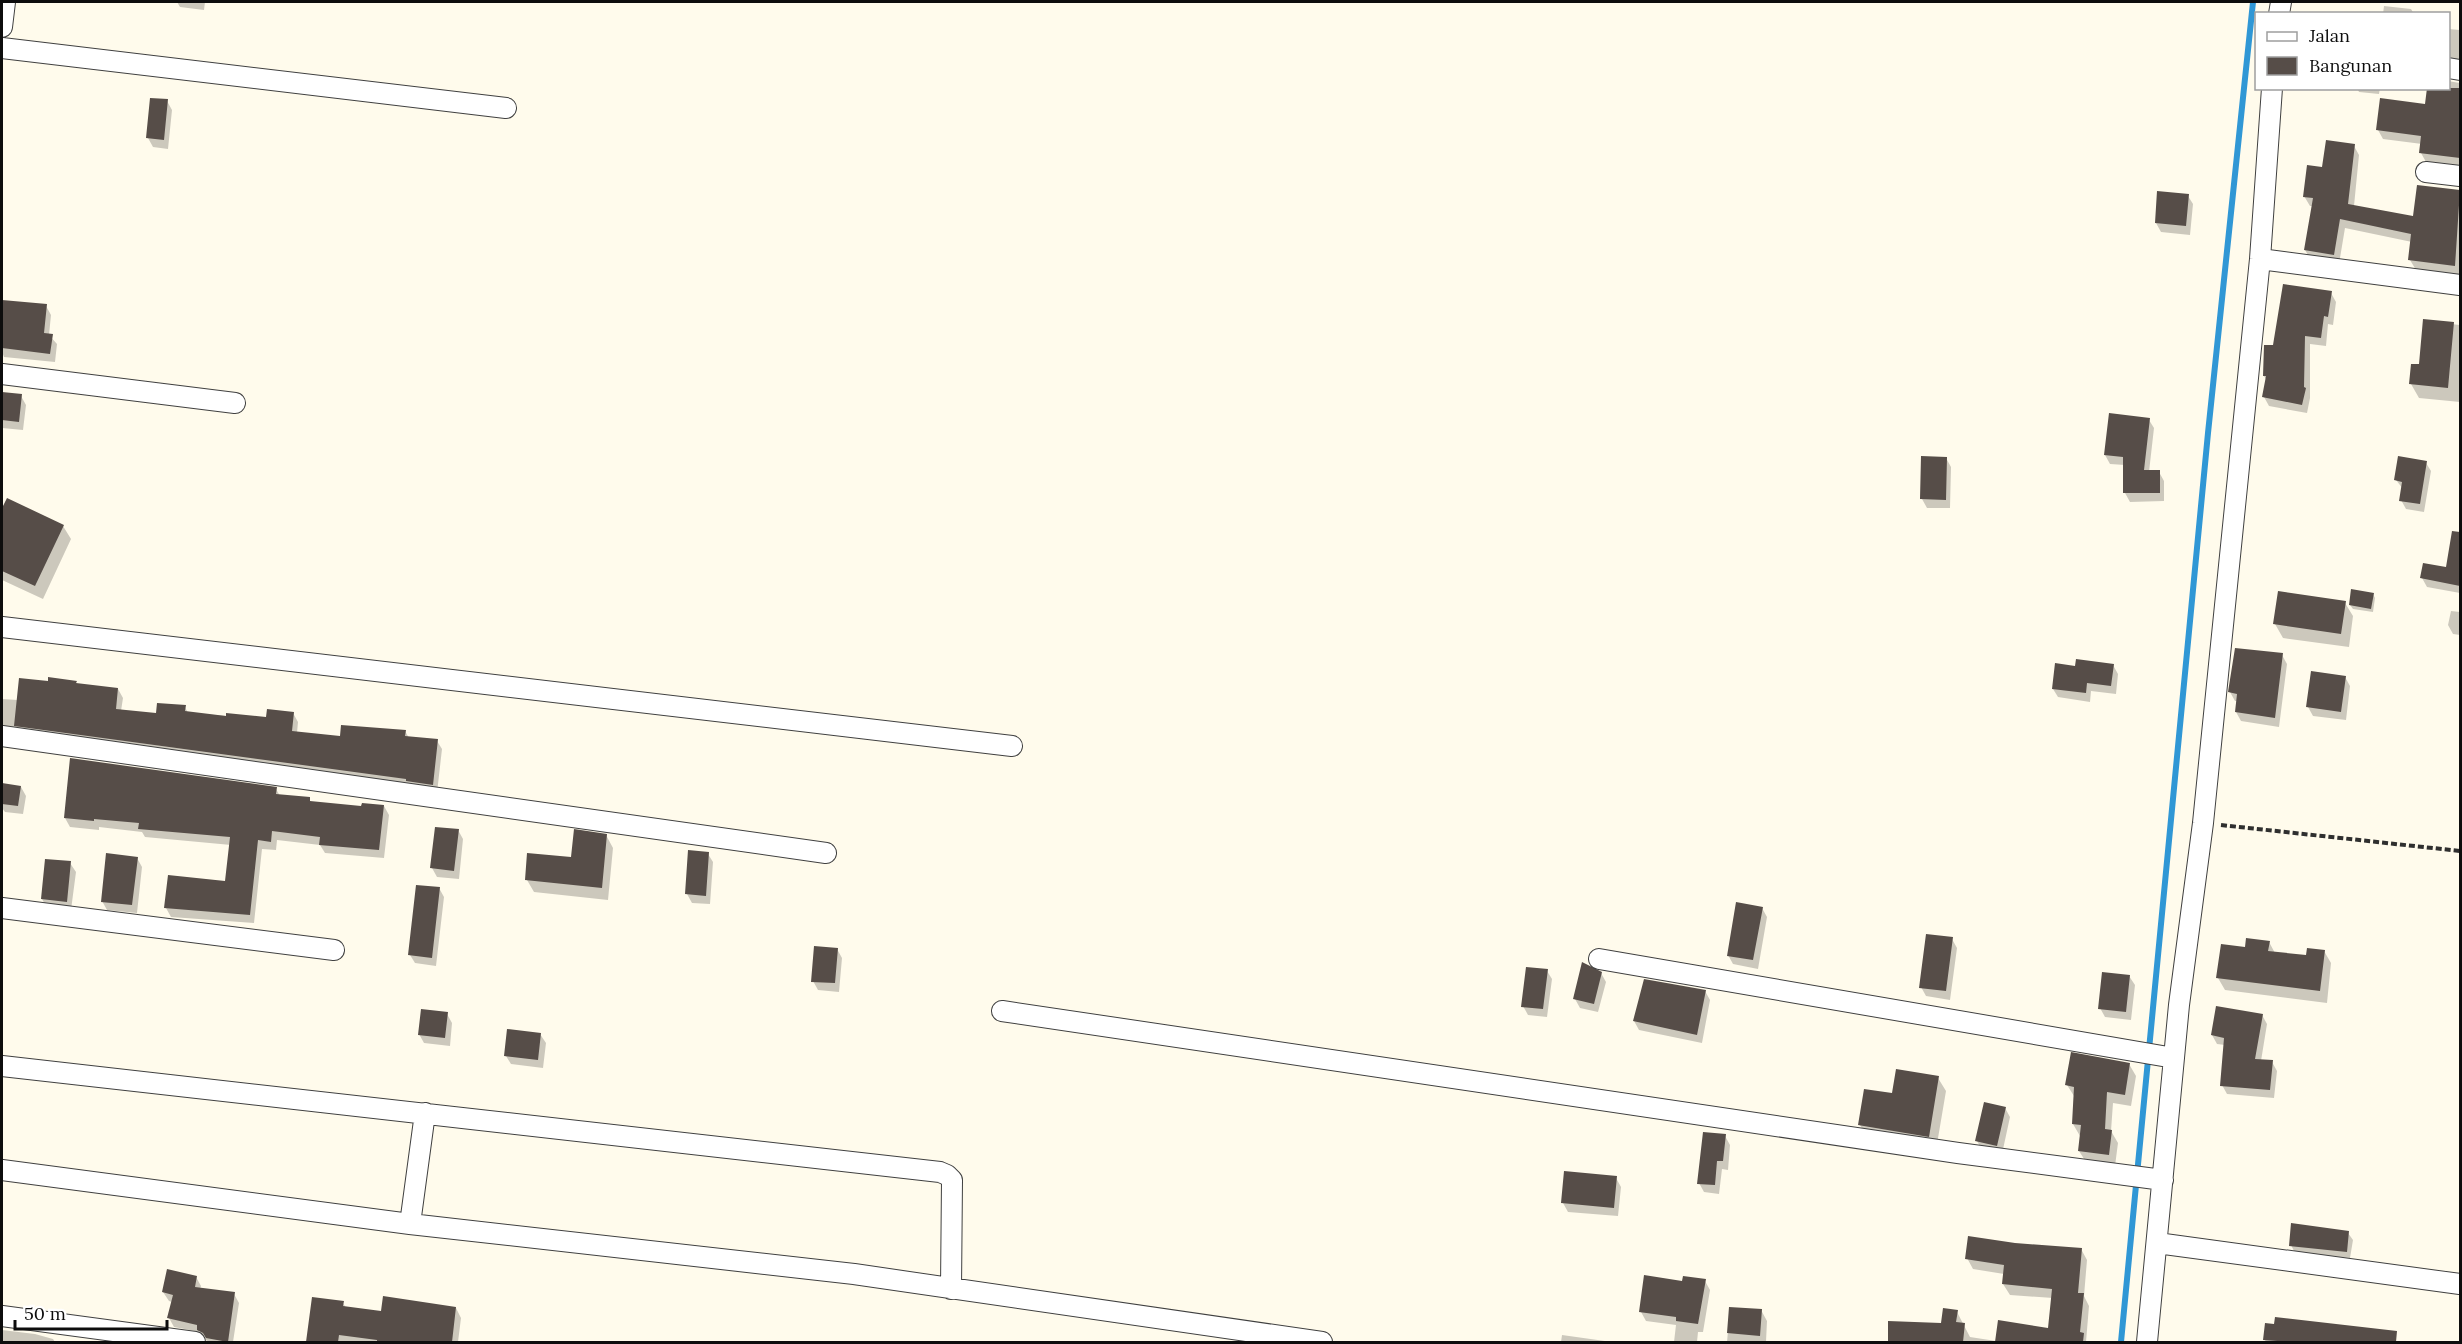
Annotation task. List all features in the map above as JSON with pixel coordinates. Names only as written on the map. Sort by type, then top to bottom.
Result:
[{"type":"street","points":[[2,27],[4,2]]},
{"type":"street","points":[[2,48],[506,108]]},
{"type":"street","points":[[2147,1342],[2157,1243],[2157,1180],[2168,1057],[2203,823],[2260,259],[2272,90]]},
{"type":"street","points":[[2426,172],[2460,176]]},
{"type":"street","points":[[2260,259],[2460,285]]},
{"type":"street","points":[[2,374],[235,403]]},
{"type":"street","points":[[2,627],[1012,746]]},
{"type":"street","points":[[2,736],[826,853]]},
{"type":"street","points":[[2,908],[334,950]]},
{"type":"street","points":[[1599,959],[2168,1057]]},
{"type":"street","points":[[1002,1011],[1958,1153],[2157,1180]]},
{"type":"street","points":[[2,1066],[940,1172],[952,1180],[951,1289]]},
{"type":"street","points":[[410,1224],[425,1113]]},
{"type":"street","points":[[2,1170],[410,1224],[854,1274],[1322,1342]]},
{"type":"street","points":[[2157,1243],[2460,1284]]},
{"type":"street","points":[[2,1316],[195,1342]]},
{"type":"path","points":[[2203,823],[2460,851]]},
{"type":"building","points":[[2460,88],[2460,158],[2419,153],[2421,136],[2376,130],[2380,98],[2425,104],[2427,90]]},
{"type":"building","points":[[150,98],[168,99],[164,140],[146,138]]},
{"type":"building","points":[[2326,140],[2355,144],[2348,204],[2413,216],[2417,185],[2460,190],[2455,266],[2408,260],[2411,234],[2340,219],[2334,255],[2304,250],[2313,198],[2303,197],[2307,165],[2322,167]]},
{"type":"building","points":[[2157,191],[2189,194],[2186,226],[2155,223]]},
{"type":"building","points":[[2283,284],[2332,291],[2328,317],[2324,316],[2321,338],[2305,336],[2304,387],[2306,388],[2302,405],[2262,397],[2266,376],[2263,376],[2264,345],[2273,345]]},
{"type":"building","points":[[2,300],[47,304],[44,333],[53,334],[50,354],[2,348]]},
{"type":"building","points":[[2423,319],[2454,322],[2448,388],[2409,384],[2411,364],[2419,364]]},
{"type":"building","points":[[2,392],[22,394],[19,422],[2,420]]},
{"type":"building","points":[[2109,413],[2150,418],[2144,470],[2160,470],[2160,493],[2123,493],[2123,457],[2104,455]]},
{"type":"building","points":[[1921,456],[1947,457],[1946,500],[1920,499]]},
{"type":"building","points":[[2398,456],[2427,461],[2420,504],[2399,501],[2402,482],[2394,480]]},
{"type":"building","points":[[7,498],[64,525],[35,586],[2,571],[2,508]]},
{"type":"building","points":[[2452,531],[2460,532],[2460,586],[2420,578],[2423,563],[2446,567]]},
{"type":"building","points":[[2351,589],[2374,593],[2371,609],[2349,605]]},
{"type":"building","points":[[2278,591],[2346,601],[2341,634],[2273,624]]},
{"type":"building","points":[[2235,648],[2283,653],[2275,718],[2235,712],[2237,694],[2228,692]]},
{"type":"building","points":[[2076,659],[2114,664],[2111,686],[2087,683],[2086,693],[2052,689],[2055,663],[2075,666]]},
{"type":"building","points":[[2311,671],[2346,676],[2341,712],[2306,707]]},
{"type":"building","points":[[48,677],[118,688],[116,709],[156,713],[157,703],[186,705],[185,711],[226,716],[226,713],[266,717],[267,709],[294,712],[292,731],[340,736],[341,725],[406,730],[405,736],[438,739],[433,785],[406,781],[406,779],[14,726],[19,678],[48,681]]},
{"type":"building","points":[[70,758],[277,787],[276,794],[310,797],[310,801],[361,806],[362,803],[384,805],[379,850],[319,845],[320,837],[272,831],[271,842],[258,840],[250,915],[164,908],[168,875],[225,881],[230,837],[138,829],[139,823],[64,818]]},
{"type":"building","points":[[2,783],[21,786],[18,806],[2,804]]},
{"type":"building","points":[[435,827],[459,829],[454,871],[430,868]]},
{"type":"building","points":[[574,829],[607,834],[602,888],[525,880],[527,853],[571,857]]},
{"type":"building","points":[[688,850],[709,852],[706,896],[685,894]]},
{"type":"building","points":[[106,853],[138,857],[132,905],[101,902]]},
{"type":"building","points":[[45,859],[71,861],[67,902],[41,899]]},
{"type":"building","points":[[416,885],[440,887],[432,958],[408,955]]},
{"type":"building","points":[[1736,902],[1763,907],[1753,960],[1727,956]]},
{"type":"building","points":[[1926,934],[1953,937],[1946,991],[1919,988]]},
{"type":"building","points":[[2246,938],[2270,941],[2268,951],[2306,955],[2307,948],[2325,950],[2320,991],[2216,978],[2221,944],[2245,947]]},
{"type":"building","points":[[814,946],[838,948],[835,983],[811,982]]},
{"type":"building","points":[[1582,962],[1602,972],[1594,1004],[1573,999]]},
{"type":"building","points":[[1526,967],[1548,969],[1543,1009],[1521,1007]]},
{"type":"building","points":[[2102,972],[2130,975],[2126,1012],[2098,1009]]},
{"type":"building","points":[[1644,979],[1706,990],[1697,1035],[1633,1021]]},
{"type":"building","points":[[2216,1006],[2263,1014],[2255,1059],[2273,1060],[2270,1090],[2220,1086],[2224,1038],[2211,1035]]},
{"type":"building","points":[[421,1009],[448,1012],[445,1038],[418,1035]]},
{"type":"building","points":[[507,1029],[541,1033],[538,1060],[504,1056]]},
{"type":"building","points":[[2071,1052],[2130,1063],[2125,1095],[2107,1092],[2105,1129],[2112,1130],[2109,1155],[2078,1151],[2081,1125],[2072,1124],[2074,1087],[2065,1085]]},
{"type":"building","points":[[1896,1069],[1939,1076],[1929,1137],[1858,1125],[1864,1089],[1892,1093]]},
{"type":"building","points":[[1984,1102],[2006,1107],[1997,1146],[1975,1141]]},
{"type":"building","points":[[1703,1132],[1726,1134],[1723,1161],[1717,1161],[1715,1185],[1697,1184]]},
{"type":"building","points":[[1564,1171],[1617,1176],[1614,1208],[1561,1203]]},
{"type":"building","points":[[2291,1223],[2349,1231],[2347,1252],[2289,1246]]},
{"type":"building","points":[[1968,1236],[2015,1243],[2082,1248],[2078,1293],[2084,1293],[2080,1332],[2084,1333],[2083,1342],[1995,1342],[1998,1320],[2048,1328],[2052,1289],[2002,1284],[2004,1265],[1965,1259]]},
{"type":"building","points":[[167,1269],[197,1276],[195,1287],[235,1292],[228,1342],[206,1338],[197,1330],[197,1325],[167,1318],[173,1295],[162,1292]]},
{"type":"building","points":[[1644,1275],[1682,1281],[1683,1276],[1706,1279],[1698,1324],[1676,1321],[1676,1317],[1639,1312]]},
{"type":"building","points":[[383,1296],[456,1307],[452,1342],[377,1342],[377,1340],[339,1335],[338,1342],[306,1342],[312,1297],[344,1301],[343,1306],[381,1311]]},
{"type":"building","points":[[1729,1307],[1762,1309],[1760,1336],[1727,1333]]},
{"type":"building","points":[[1943,1308],[1958,1310],[1956,1322],[1965,1323],[1963,1342],[1888,1342],[1888,1321],[1941,1323]]},
{"type":"building","points":[[2275,1317],[2397,1331],[2396,1342],[2263,1340],[2265,1323],[2274,1324]]},
{"type":"waterway","points":[[2121,1342],[2208,433],[2253,2]]}]
